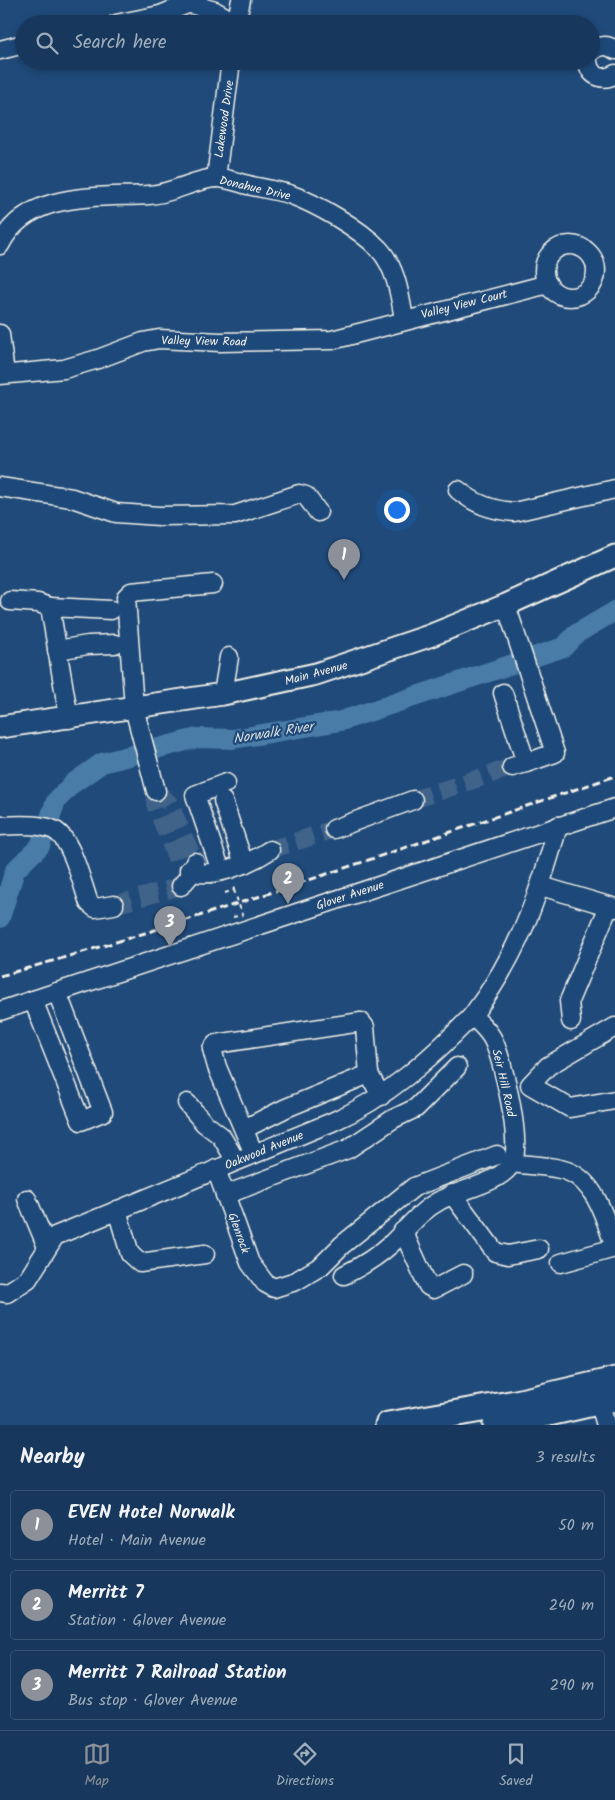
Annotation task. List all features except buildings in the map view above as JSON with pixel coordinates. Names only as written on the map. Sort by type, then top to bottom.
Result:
[{"type":"highway","points":[[388,1425],[516,1403],[615,1380]]},
{"type":"highway","points":[[496,1425],[607,1409]]},
{"type":"main road","name":"Main Avenue","points":[[0,727],[69,719],[223,694],[344,666],[429,636],[506,605],[615,556]]},
{"type":"street","points":[[238,15],[241,0]]},
{"type":"street","points":[[160,15],[194,2],[222,15]]},
{"type":"street","points":[[0,50],[15,46]]},
{"type":"street","points":[[600,46],[606,46],[615,50]]},
{"type":"street","name":"Lakewood Drive","points":[[216,178],[230,70]]},
{"type":"street","points":[[591,70],[598,77],[610,77],[615,74]]},
{"type":"street","name":"Donahue Drive","points":[[0,245],[15,224],[26,215],[52,203],[87,198],[164,194],[216,178],[289,194],[325,211],[365,237],[380,250],[393,274],[404,319]]},
{"type":"street","name":"Valley View Court","points":[[381,328],[404,319],[548,284]]},
{"type":"street","name":"Valley View Road","points":[[3,374],[64,369],[98,360],[143,342],[159,339],[220,342],[308,342],[332,340],[381,328]]},
{"type":"street","points":[[0,334],[3,374]]},
{"type":"street","points":[[0,487],[72,498],[116,513],[160,516],[235,514],[299,494],[306,496],[318,512]]},
{"type":"street","points":[[458,490],[472,502],[500,511],[514,512],[615,489]]},
{"type":"street","points":[[156,791],[139,733],[134,708],[126,597],[131,592],[213,584]]},
{"type":"street","points":[[10,601],[38,603],[50,607],[112,610]]},
{"type":"street","points":[[503,693],[519,765],[555,753],[506,605]]},
{"type":"street","points":[[50,607],[69,719]]},
{"type":"street","points":[[58,650],[88,645],[115,644]]},
{"type":"street","points":[[223,694],[229,657]]},
{"type":"street","points":[[221,871],[195,795],[226,784]]},
{"type":"street","points":[[334,829],[413,800]]},
{"type":"street","points":[[223,801],[244,864]]},
{"type":"street","name":"Glover Avenue","points":[[0,1011],[615,808]]},
{"type":"street","points":[[0,826],[18,825],[54,830],[66,841],[89,903],[94,908],[114,905]]},
{"type":"street","points":[[472,1016],[512,954],[524,930],[541,886],[558,826]]},
{"type":"street","points":[[189,872],[221,871],[255,860],[270,850]]},
{"type":"street","points":[[541,886],[612,907],[569,1001],[571,1021]]},
{"type":"street","points":[[33,1000],[81,1121],[103,1112],[57,992]]},
{"type":"street","name":"Seir Hill Road","points":[[472,1016],[488,1031],[495,1044],[507,1089],[516,1143],[516,1154],[505,1159]]},
{"type":"street","name":"Oakwood Avenue","points":[[44,1251],[55,1236],[352,1114],[382,1096],[431,1057],[472,1016]]},
{"type":"street","points":[[254,1154],[217,1067],[212,1049],[216,1044],[358,1021],[364,1027],[369,1074],[382,1096]]},
{"type":"street","points":[[507,1089],[530,1085],[548,1066],[615,1028]]},
{"type":"street","points":[[225,1195],[348,1149],[393,1119],[416,1108],[457,1067]]},
{"type":"street","points":[[244,1129],[286,1108],[369,1074]]},
{"type":"street","points":[[530,1085],[570,1108],[615,1100]]},
{"type":"street","points":[[187,1104],[204,1123],[221,1136],[236,1161]]},
{"type":"street","points":[[505,1159],[505,1173],[494,1179],[452,1194],[428,1208],[392,1243],[351,1272],[343,1252],[344,1243],[414,1187],[505,1159],[565,1170],[575,1174],[589,1188],[604,1215],[615,1248],[561,1263]]},
{"type":"street","name":"Glenrock","points":[[216,1169],[255,1273],[265,1283],[274,1288],[296,1281],[321,1266],[344,1243]]},
{"type":"street","points":[[452,1194],[495,1252],[508,1255],[540,1249]]},
{"type":"street","points":[[0,1292],[7,1293],[28,1278],[44,1251],[27,1198]]},
{"type":"street","points":[[117,1210],[130,1254],[135,1261],[140,1263],[205,1254]]},
{"type":"street","points":[[404,1231],[428,1286],[434,1289],[464,1274]]},
{"type":"path","points":[[233,885],[242,914],[233,917]]},
{"type":"path","points":[[225,893],[234,890]]},
{"type":"waterway","name":"Norwalk River","points":[[0,918],[15,870],[40,846],[56,801],[72,784],[102,763],[197,738],[233,739],[341,721],[564,647],[576,634],[615,611]]},
{"type":"tunnel","points":[[413,800],[512,767]]},
{"type":"tunnel","points":[[156,791],[155,804],[178,862],[189,870]]},
{"type":"tunnel","points":[[156,791],[169,803],[194,860]]},
{"type":"tunnel","points":[[270,850],[334,829]]},
{"type":"tunnel","points":[[114,905],[181,886]]},
{"type":"railway","points":[[0,976],[232,905],[615,776]]},
{"type":"place","name":"EVEN Hotel Norwalk","points":[[344,580]]},
{"type":"place","name":"Merritt 7","points":[[288,904]]},
{"type":"place","name":"Merritt 7 Railroad Station","points":[[170,947]]}]
